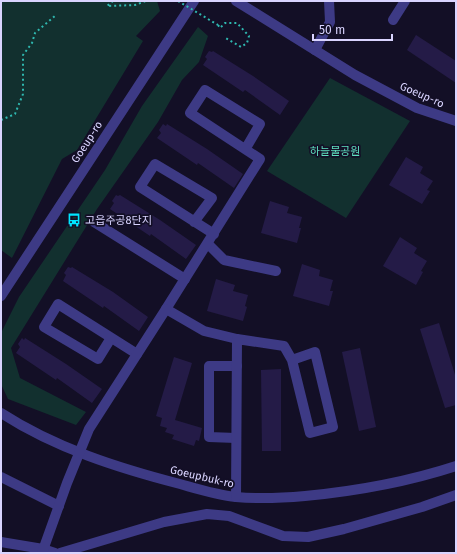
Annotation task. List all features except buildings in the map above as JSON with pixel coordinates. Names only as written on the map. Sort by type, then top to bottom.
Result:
[{"type":"street","name":"Goeup-ro","points":[[1,296],[194,1]]},
{"type":"street","name":"Goeup-ro","points":[[236,1],[355,75],[417,108],[456,121]]},
{"type":"street","points":[[315,50],[330,22],[329,1]]},
{"type":"street","points":[[393,20],[405,1]]},
{"type":"street","points":[[43,551],[59,506],[90,429],[208,244],[260,159],[246,148],[190,113],[204,90],[260,124],[246,148]]},
{"type":"street","points":[[194,222],[212,198],[155,164],[140,187],[194,222],[214,234]]},
{"type":"street","points":[[94,222],[185,279]]},
{"type":"street","points":[[208,244],[224,260],[276,271]]},
{"type":"street","points":[[111,338],[98,359],[44,327],[58,304],[137,354]]},
{"type":"street","points":[[166,310],[204,331],[237,339],[284,346],[292,360],[310,433],[333,426],[315,352],[292,360]]},
{"type":"street","points":[[236,497],[237,339]]},
{"type":"street","points":[[236,438],[209,437],[209,366],[237,366]]},
{"type":"street","points":[[1,405],[21,426]]},
{"type":"street","name":"Goeupbuk-ro","points":[[1,413],[21,426],[106,464],[236,497],[277,498],[335,493],[390,485],[456,466]]},
{"type":"street","points":[[1,422],[21,426]]},
{"type":"street","points":[[1,477],[59,506]]},
{"type":"street","points":[[60,553],[164,522],[207,514],[229,516],[284,536],[308,537],[344,529],[422,507],[456,495]]},
{"type":"street","points":[[1,542],[55,553]]},
{"type":"path","points":[[114,1],[107,6],[135,5],[146,1]]},
{"type":"path","points":[[178,1],[218,25],[220,28],[225,23],[237,23],[249,36],[247,43],[241,47],[224,37]]},
{"type":"path","points":[[1,120],[15,114],[22,94],[23,55],[32,43],[35,34],[56,15]]},
{"type":"green space","points":[[1,1],[157,1],[160,11],[136,36],[143,41],[77,150],[62,159],[12,258],[1,250]]},
{"type":"green space","points":[[198,27],[208,36],[199,62],[182,80],[158,122],[97,209],[11,348],[20,378],[86,412],[76,425],[8,399],[1,384],[1,333],[19,297],[105,170],[142,106]]},
{"type":"green space","name":"하늘물공원","points":[[330,78],[410,121],[346,218],[267,171]]},
{"type":"place","name":"고읍주공8단지","points":[[74,220]]}]
